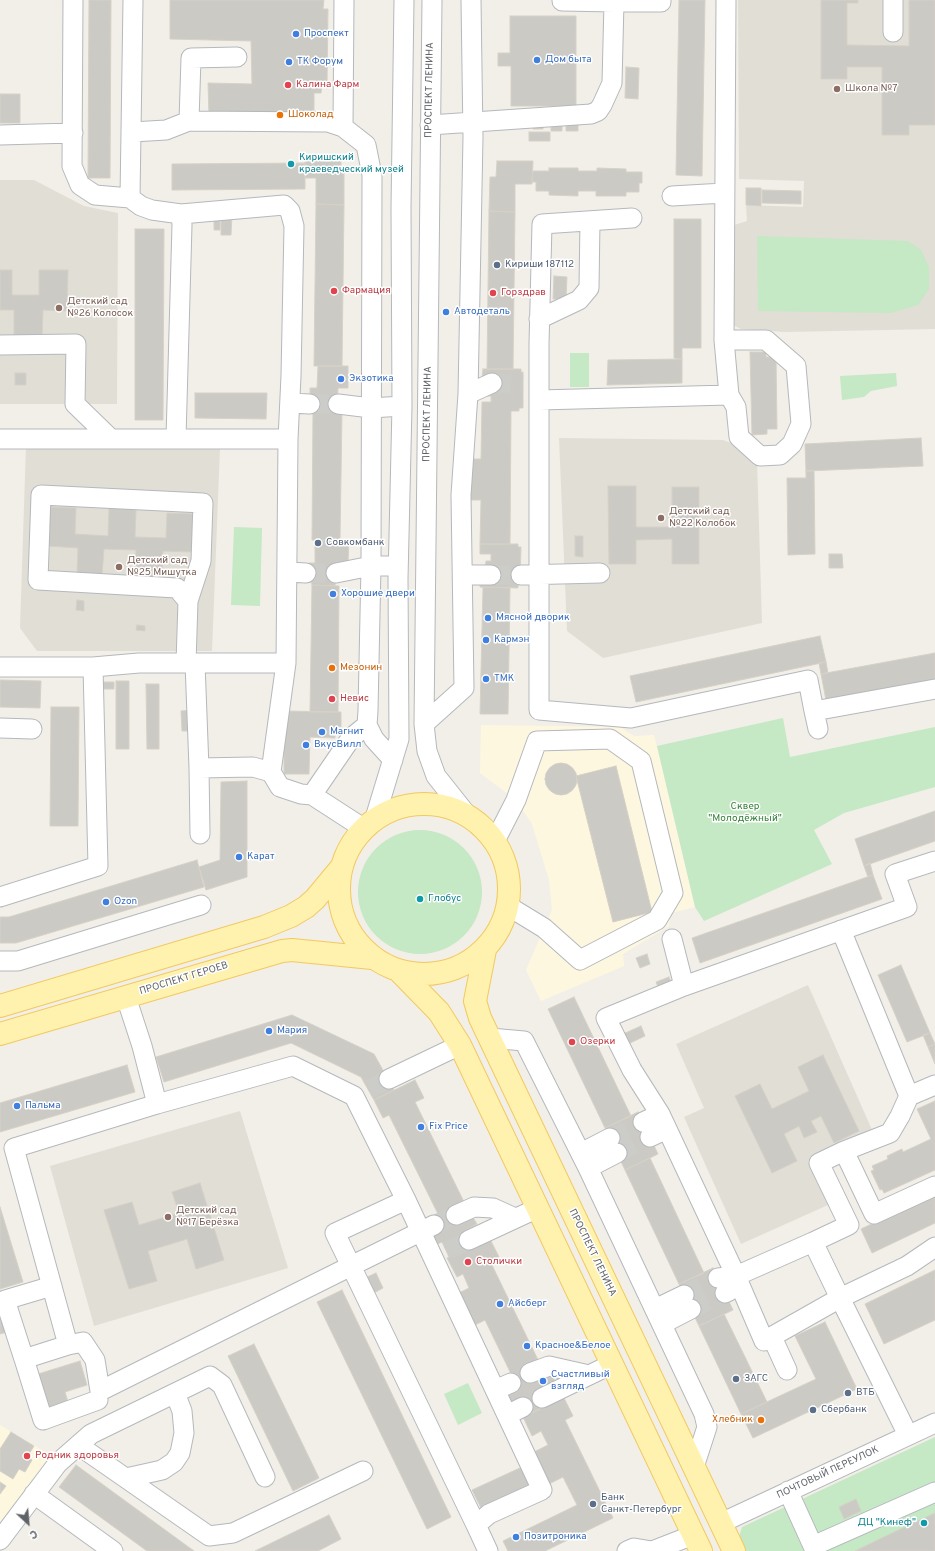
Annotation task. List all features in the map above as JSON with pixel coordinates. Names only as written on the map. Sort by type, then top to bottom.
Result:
[{"type":"main road","points":[[400,972],[430,975],[460,968],[485,950],[500,930],[508,906],[510,884],[505,861],[495,841],[467,815],[437,804],[405,805],[369,823],[348,847],[340,869],[338,902],[349,934],[372,958],[400,972],[440,1012],[460,1045],[697,1543]]},
{"type":"main road","points":[[0,1006],[278,922],[290,916],[315,899],[340,869]]},
{"type":"main road","name":"ПРОСПЕКТ ГЕРОЕВ","points":[[0,1034],[282,951],[292,950],[372,958]]},
{"type":"main road","name":"ПРОСПЕКТ ЛЕНИНА","points":[[485,950],[475,1001],[480,1018],[734,1551]]},
{"type":"street","points":[[73,0],[72,166],[80,185],[95,195],[130,198],[141,206],[152,210],[181,214],[284,204],[290,211],[294,226],[288,439],[297,573],[271,772],[280,787],[301,794],[312,795],[369,823],[393,760],[399,739],[398,566],[402,406],[401,208],[404,0]]},
{"type":"street","points":[[130,198],[133,0]]},
{"type":"street","points":[[343,127],[344,0]]},
{"type":"street","name":"ПРОСПЕКТ ЛЕНИНА","points":[[432,0],[424,724],[427,751],[436,776],[467,815]]},
{"type":"street","points":[[424,724],[464,688],[461,477],[468,394],[473,136],[471,0]]},
{"type":"street","points":[[562,1],[661,2],[661,0]]},
{"type":"street","points":[[724,340],[766,340],[796,366],[801,424],[792,444],[780,455],[760,456],[739,437],[736,407],[729,395],[724,340],[726,0]]},
{"type":"street","points":[[893,0],[893,32]]},
{"type":"street","points":[[430,125],[591,114],[598,111],[602,106],[612,83],[614,2]]},
{"type":"street","points":[[189,121],[191,58],[237,58]]},
{"type":"street","points":[[132,132],[166,130],[189,121],[328,122],[343,127],[366,145],[372,175],[371,566],[367,725],[374,739],[393,760]]},
{"type":"street","points":[[0,135],[73,133]]},
{"type":"street","points":[[672,196],[724,193]]},
{"type":"street","points":[[372,208],[401,208]]},
{"type":"street","points":[[176,438],[182,225],[181,214]]},
{"type":"street","points":[[632,218],[542,224],[539,319],[534,389],[529,575],[539,710],[631,718],[808,680],[818,729]]},
{"type":"street","points":[[539,319],[579,300],[589,288],[590,221]]},
{"type":"street","points":[[0,345],[76,344],[75,404],[110,438]]},
{"type":"street","points":[[468,394],[492,383]]},
{"type":"street","points":[[534,389],[729,395]]},
{"type":"street","points":[[290,403],[310,404]]},
{"type":"street","points":[[338,404],[371,408],[402,406]]},
{"type":"street","points":[[0,438],[176,438],[226,440],[288,439]]},
{"type":"street","points":[[188,601],[177,588],[38,580],[41,495],[203,503],[201,561],[188,601],[190,663],[199,768],[200,834]]},
{"type":"street","points":[[161,587],[201,561]]},
{"type":"street","points":[[336,573],[371,566],[398,566]]},
{"type":"street","points":[[529,575],[600,573]]},
{"type":"street","points":[[463,575],[491,575]]},
{"type":"street","points":[[0,667],[92,667],[139,663],[286,664]]},
{"type":"street","points":[[0,897],[98,866],[92,667]]},
{"type":"street","points":[[814,711],[935,689]]},
{"type":"street","points":[[312,795],[351,738],[367,725]]},
{"type":"street","points":[[0,728],[32,729]]},
{"type":"street","points":[[495,841],[516,800],[537,741],[610,739],[641,761],[673,892],[657,920],[580,960],[544,928],[508,906]]},
{"type":"street","points":[[199,768],[253,767],[271,772]]},
{"type":"street","points":[[935,861],[895,874],[907,907],[684,986],[606,1018],[632,1070],[664,1121],[726,1282],[764,1341],[840,1298],[907,1266],[935,1247]]},
{"type":"street","points":[[0,966],[9,961],[201,905]]},
{"type":"street","points":[[841,930],[909,1096]]},
{"type":"street","points":[[672,939],[684,986]]},
{"type":"street","points":[[126,997],[142,1046],[157,1104]]},
{"type":"street","points":[[490,1038],[524,1042],[585,1160],[706,1420],[707,1427],[694,1467]]},
{"type":"street","points":[[389,1079],[460,1045]]},
{"type":"street","points":[[68,1345],[14,1148],[157,1104],[293,1066],[361,1093],[406,1200],[427,1229],[440,1254],[515,1411],[542,1490],[489,1514],[476,1525]]},
{"type":"street","points":[[726,1282],[849,1225],[819,1163],[844,1151],[890,1133],[909,1096],[935,1085]]},
{"type":"street","points":[[647,1129],[664,1121]]},
{"type":"street","points":[[585,1160],[614,1146]]},
{"type":"street","points":[[844,1151],[874,1214],[935,1186]]},
{"type":"street","points":[[406,1200],[335,1233],[488,1551]]},
{"type":"street","points":[[456,1215],[474,1207],[493,1208],[515,1218]]},
{"type":"street","points":[[469,1240],[538,1208]]},
{"type":"street","points":[[52,1286],[5,1300],[43,1420],[99,1395],[351,1266],[427,1229]]},
{"type":"street","points":[[814,1242],[908,1435]]},
{"type":"street","points":[[658,1317],[688,1302]]},
{"type":"street","points":[[772,1337],[787,1370]]},
{"type":"street","points":[[24,1359],[68,1345],[83,1342],[95,1360],[99,1395],[85,1439]]},
{"type":"street","points":[[542,1398],[612,1364]]},
{"type":"street","points":[[530,1374],[549,1366],[588,1375]]},
{"type":"street","points":[[0,1540],[58,1463],[85,1439],[210,1376],[222,1385],[265,1477]]},
{"type":"street","points":[[126,1478],[162,1470],[174,1462],[180,1453],[184,1433],[182,1411],[175,1394]]},
{"type":"street","name":"ПОЧТОВЫЙ ПЕРЕУЛОК","points":[[721,1523],[935,1423]]},
{"type":"street","points":[[85,1439],[126,1478],[210,1536],[233,1533],[363,1470]]},
{"type":"street","points":[[788,1491],[813,1546],[935,1492]]},
{"type":"street","points":[[34,1494],[113,1551]]},
{"type":"street","points":[[627,1551],[634,1548],[652,1551],[697,1543]]},
{"type":"street","points":[[0,1548],[4,1551]]},
{"type":"shaded area","name":"Школа №7","points":[[738,0],[935,0],[935,329],[785,332],[741,329],[733,325],[734,225],[747,221],[746,205],[803,207],[804,181],[739,179]]},
{"type":"shaded area","name":"Детский сад №26 Колосок","points":[[0,180],[34,180],[84,206],[118,213],[117,404],[0,404]]},
{"type":"shaded area","name":"Детский сад №22 Колобок","points":[[559,438],[723,440],[738,446],[757,461],[762,623],[603,658],[567,631]]},
{"type":"shaded area","name":"Детский сад №25 Мишутка","points":[[26,445],[220,448],[212,651],[37,651],[20,628]]},
{"type":"shaded area","points":[[481,725],[620,727],[634,736],[654,735],[695,907],[671,913],[669,926],[623,954],[624,966],[541,1001],[526,970],[552,910],[549,880],[532,824],[516,800],[480,773]]},
{"type":"shaded area","points":[[808,985],[873,1132],[808,1161],[828,1205],[741,1244],[684,1117],[704,1108],[676,1044]]},
{"type":"shaded area","name":"Детский сад №17 Берёзка","points":[[240,1111],[288,1268],[94,1326],[50,1166]]},
{"type":"shaded area","points":[[0,1425],[55,1458],[4,1524],[0,1522]]},
{"type":"green space","points":[[757,236],[908,241],[921,250],[929,267],[929,289],[918,305],[891,313],[758,311]]},
{"type":"green space","points":[[570,353],[589,353],[589,387],[570,387]]},
{"type":"green space","points":[[896,373],[897,386],[871,391],[864,397],[842,400],[840,376]]},
{"type":"green space","points":[[234,527],[262,528],[260,606],[231,605]]},
{"type":"green space","name":"Сквер \"Молодёжный\"","points":[[783,718],[790,757],[935,727],[935,787],[844,813],[814,830],[832,864],[704,921],[695,907],[657,746]]},
{"type":"green space","points":[[420,830],[432,831],[444,835],[454,840],[464,848],[472,858],[477,868],[481,880],[481,904],[477,916],[472,926],[464,936],[454,944],[444,949],[432,953],[420,954],[408,953],[396,949],[386,944],[376,936],[368,926],[363,916],[359,904],[358,892],[359,880],[363,868],[368,858],[376,848],[386,840],[396,835],[408,831]]},
{"type":"green space","points":[[468,1383],[482,1413],[458,1425],[444,1394]]},
{"type":"green space","points":[[935,1437],[935,1551],[745,1551],[739,1537],[742,1527]]},
{"type":"building","points":[[89,0],[111,0],[110,178],[88,178]]},
{"type":"building","name":"ТК Форум","points":[[170,0],[324,0],[323,9],[328,9],[327,85],[322,85],[321,93],[314,93],[314,115],[209,115],[208,83],[252,84],[251,41],[170,39]]},
{"type":"building","points":[[679,0],[705,0],[702,176],[676,175]]},
{"type":"building","points":[[821,0],[858,0],[858,3],[847,3],[847,45],[909,46],[909,0],[935,0],[935,125],[909,125],[909,135],[882,135],[882,67],[847,67],[847,79],[821,79]]},
{"type":"building","name":"Дом быта","points":[[510,16],[576,16],[576,106],[511,106],[511,66],[498,66],[498,53],[510,53]]},
{"type":"building","points":[[626,67],[639,68],[638,99],[625,98]]},
{"type":"building","points":[[0,94],[20,94],[20,123],[0,123]]},
{"type":"building","points":[[534,123],[543,123],[543,129],[533,129]]},
{"type":"building","points":[[551,124],[562,124],[562,131],[551,131]]},
{"type":"building","points":[[566,124],[578,125],[578,131],[566,131]]},
{"type":"building","points":[[529,132],[550,132],[550,141],[529,141]]},
{"type":"building","points":[[305,155],[341,156],[341,171],[344,171],[344,205],[316,204],[316,178],[305,178]]},
{"type":"building","points":[[497,161],[533,161],[532,184],[515,184],[515,212],[489,211],[490,177],[496,177]]},
{"type":"building","points":[[305,163],[305,189],[172,190],[172,164]]},
{"type":"building","points":[[549,168],[578,168],[578,171],[597,171],[597,168],[626,169],[626,172],[642,172],[642,183],[639,183],[639,192],[626,192],[626,196],[596,196],[596,191],[578,191],[578,196],[549,195],[549,191],[536,191],[536,182],[532,182],[533,171],[549,171]]},
{"type":"building","points":[[746,188],[761,188],[761,206],[746,205]]},
{"type":"building","points":[[762,190],[801,191],[801,204],[762,203]]},
{"type":"building","points":[[316,204],[344,205],[342,366],[314,366]]},
{"type":"building","points":[[489,211],[515,212],[513,369],[487,369]]},
{"type":"building","points":[[221,214],[232,214],[231,235],[221,235]]},
{"type":"building","points":[[214,218],[220,218],[220,230],[214,230]]},
{"type":"building","points":[[674,219],[701,219],[701,348],[682,348],[682,359],[674,358]]},
{"type":"building","points":[[135,229],[164,229],[163,420],[135,420]]},
{"type":"building","points":[[0,270],[12,270],[12,295],[39,295],[39,270],[68,270],[67,311],[43,310],[42,336],[14,335],[14,310],[0,310]]},
{"type":"building","points":[[554,276],[567,277],[566,299],[553,299]]},
{"type":"building","points":[[750,352],[766,352],[766,357],[776,357],[777,429],[767,429],[767,434],[752,435]]},
{"type":"building","points":[[682,359],[682,383],[607,385],[608,360]]},
{"type":"building","points":[[318,366],[348,366],[348,388],[338,388],[337,412],[310,411],[310,388],[317,388]]},
{"type":"building","points":[[483,369],[521,369],[521,372],[523,372],[523,408],[519,408],[519,411],[511,411],[510,544],[480,544],[481,500],[469,500],[469,459],[481,459],[482,402],[491,402],[491,396],[487,396],[487,386],[482,379]]},
{"type":"building","points":[[15,373],[26,373],[26,385],[15,385]]},
{"type":"building","points":[[195,393],[267,393],[266,419],[195,418]]},
{"type":"building","points":[[313,411],[342,412],[340,540],[312,540]]},
{"type":"building","points":[[921,438],[923,466],[806,471],[805,444]]},
{"type":"building","points":[[806,471],[814,471],[815,554],[788,555],[787,478],[806,478]]},
{"type":"building","points":[[608,486],[636,486],[636,527],[672,527],[672,487],[699,487],[699,564],[672,564],[672,539],[636,540],[636,564],[609,564]]},
{"type":"building","points":[[49,507],[76,508],[75,534],[108,536],[109,508],[136,510],[135,537],[166,538],[167,513],[194,514],[193,552],[163,551],[162,577],[135,575],[136,550],[104,549],[102,575],[77,574],[78,548],[48,546]]},
{"type":"building","points":[[575,536],[583,536],[583,557],[575,556]]},
{"type":"building","points":[[315,540],[349,541],[348,562],[336,562],[335,586],[312,585],[309,563],[315,563]]},
{"type":"building","points":[[480,544],[518,544],[518,547],[521,547],[520,585],[518,585],[518,588],[480,587],[480,576],[485,571],[486,561],[491,561],[491,554],[480,554]]},
{"type":"building","points":[[829,554],[842,554],[843,568],[829,568]]},
{"type":"building","points":[[312,585],[339,586],[338,712],[310,712]]},
{"type":"building","points":[[483,587],[510,588],[508,714],[480,714]]},
{"type":"building","points":[[77,600],[84,601],[84,611],[76,610]]},
{"type":"building","points":[[137,625],[145,626],[145,631],[136,630]]},
{"type":"building","points":[[820,636],[826,662],[636,702],[630,676]]},
{"type":"building","points":[[935,653],[935,680],[826,700],[821,674]]},
{"type":"building","points":[[826,662],[828,673],[821,674],[819,663]]},
{"type":"building","points":[[0,680],[41,681],[40,708],[0,707]]},
{"type":"building","points":[[116,681],[129,681],[129,749],[116,749]]},
{"type":"building","points":[[101,682],[114,682],[114,689],[101,689]]},
{"type":"building","points":[[146,684],[159,684],[159,749],[147,749]]},
{"type":"building","points":[[51,707],[79,707],[78,826],[50,826]]},
{"type":"building","points":[[193,710],[194,731],[182,731],[181,711]]},
{"type":"building","points":[[284,711],[341,712],[341,727],[335,726],[335,738],[310,737],[309,774],[284,774]]},
{"type":"building","points":[[561,763],[572,768],[577,779],[572,790],[561,795],[550,790],[545,779],[550,768]]},
{"type":"building","points":[[616,766],[652,912],[613,922],[576,776]]},
{"type":"building","points":[[247,781],[247,877],[206,890],[199,867],[220,860],[221,782]]},
{"type":"building","points":[[935,811],[935,841],[864,866],[855,839]]},
{"type":"building","points":[[197,860],[204,887],[16,943],[0,943],[0,917],[9,917]]},
{"type":"building","points":[[870,863],[873,875],[868,877],[864,866]]},
{"type":"building","points":[[873,875],[882,899],[700,963],[692,938]]},
{"type":"building","points":[[647,954],[650,964],[640,968],[636,958]]},
{"type":"building","points":[[901,965],[930,1033],[907,1042],[878,975]]},
{"type":"building","points":[[669,977],[671,982],[658,987],[656,982]]},
{"type":"building","points":[[574,997],[631,1116],[605,1128],[548,1009]]},
{"type":"building","points":[[292,1015],[374,1054],[394,1090],[374,1100],[361,1077],[291,1043],[164,1082],[156,1057]]},
{"type":"building","points":[[641,1026],[645,1036],[628,1044],[623,1034]]},
{"type":"building","points":[[930,1033],[935,1044],[928,1047],[923,1035]]},
{"type":"building","points":[[935,1044],[935,1064],[928,1047]]},
{"type":"building","points":[[823,1055],[859,1131],[834,1143],[821,1116],[811,1121],[817,1132],[804,1138],[799,1126],[784,1134],[797,1161],[772,1173],[735,1096],[760,1084],[772,1109],[809,1091],[798,1067]]},
{"type":"building","points":[[127,1065],[135,1092],[0,1132],[0,1103]]},
{"type":"building","points":[[415,1080],[424,1098],[415,1102],[466,1206],[477,1224],[464,1231],[471,1246],[449,1257],[442,1242],[433,1246],[427,1233],[432,1221],[440,1218],[389,1115],[383,1118],[374,1100]]},
{"type":"building","points":[[935,1101],[935,1170],[884,1193],[882,1189],[880,1190],[871,1171],[874,1170],[872,1166],[888,1159],[887,1156],[902,1149],[903,1152],[931,1139],[917,1109]]},
{"type":"building","points":[[638,1112],[658,1154],[625,1170],[605,1128]]},
{"type":"building","points":[[650,1158],[704,1273],[679,1284],[625,1170]]},
{"type":"building","points":[[200,1183],[224,1260],[196,1269],[187,1239],[148,1251],[157,1281],[129,1289],[104,1210],[132,1202],[139,1225],[179,1213],[172,1192]]},
{"type":"building","points":[[935,1194],[935,1223],[872,1253],[861,1229]]},
{"type":"building","points":[[0,1207],[23,1282],[0,1289]]},
{"type":"building","points":[[489,1237],[499,1257],[490,1261],[540,1364],[550,1371],[556,1383],[546,1406],[527,1415],[509,1405],[503,1394],[513,1378],[485,1320],[475,1325],[459,1293],[469,1288],[463,1274],[457,1277],[447,1258]]},
{"type":"building","points":[[713,1268],[733,1310],[699,1326],[679,1284]]},
{"type":"building","points":[[935,1270],[935,1320],[884,1344],[865,1304]]},
{"type":"building","points":[[376,1273],[383,1288],[372,1294],[365,1278]]},
{"type":"building","points":[[342,1290],[451,1517],[427,1529],[317,1302]]},
{"type":"building","points":[[0,1310],[7,1332],[0,1334]]},
{"type":"building","points":[[724,1314],[767,1402],[741,1414],[699,1326]]},
{"type":"building","points":[[825,1322],[857,1389],[753,1438],[741,1414],[816,1379],[795,1336]]},
{"type":"building","points":[[254,1344],[319,1478],[293,1491],[228,1356]]},
{"type":"building","points":[[80,1361],[87,1385],[65,1392],[68,1402],[45,1409],[35,1375]]},
{"type":"building","points":[[564,1398],[573,1416],[565,1420],[613,1518],[545,1551],[508,1551],[503,1541],[577,1505],[563,1477],[549,1484],[534,1452],[548,1445],[541,1431],[532,1436],[523,1417]]},
{"type":"building","points":[[11,1432],[34,1446],[27,1457],[32,1460],[25,1472],[19,1469],[13,1479],[0,1471],[0,1449]]},
{"type":"building","points":[[76,1465],[194,1551],[147,1551],[59,1487]]},
{"type":"building","points":[[522,1467],[531,1487],[482,1510],[472,1490]]},
{"type":"building","points":[[0,1482],[6,1486],[0,1494]]},
{"type":"building","points":[[856,1499],[861,1511],[844,1519],[839,1507]]},
{"type":"building","name":"ДЦ \"Кинеф\"","points":[[935,1513],[935,1551],[855,1551],[890,1534]]},
{"type":"building","points":[[329,1515],[341,1539],[318,1551],[255,1551]]},
{"type":"tunnel","points":[[492,383],[523,384]]},
{"type":"tunnel","points":[[310,404],[338,404]]},
{"type":"tunnel","points":[[306,573],[336,573]]},
{"type":"tunnel","points":[[491,575],[521,575]]},
{"type":"tunnel","points":[[369,1089],[389,1079]]},
{"type":"tunnel","points":[[610,1138],[643,1122]]},
{"type":"tunnel","points":[[617,1153],[650,1137]]},
{"type":"tunnel","points":[[434,1225],[456,1215]]},
{"type":"tunnel","points":[[447,1251],[469,1240]]},
{"type":"tunnel","points":[[684,1295],[718,1278]]},
{"type":"tunnel","points":[[691,1309],[725,1293]]},
{"type":"place","name":"Проспект","points":[[296,34]]},
{"type":"place","name":"Дом быта","points":[[537,60]]},
{"type":"place","name":"ТК Форум","points":[[289,62]]},
{"type":"place","name":"Калина Фарм","points":[[288,85]]},
{"type":"place","name":"Школа №7","points":[[837,89]]},
{"type":"place","name":"Шоколад","points":[[280,115]]},
{"type":"place","name":"Киришский краеведческий музей","points":[[291,164]]},
{"type":"place","name":"Кириши 187112","points":[[497,265]]},
{"type":"place","name":"Фармация","points":[[334,291]]},
{"type":"place","name":"Горздрав","points":[[493,293]]},
{"type":"place","name":"Детский сад №26 Колосок","points":[[59,308]]},
{"type":"place","name":"Автодеталь","points":[[446,312]]},
{"type":"place","name":"Экзотика","points":[[341,379]]},
{"type":"place","name":"Детский сад №22 Колобок","points":[[661,518]]},
{"type":"place","name":"Совкомбанк","points":[[318,543]]},
{"type":"place","name":"Детский сад №25 Мишутка","points":[[119,567]]},
{"type":"place","name":"Хорошие двери","points":[[333,594]]},
{"type":"place","name":"Мясной дворик","points":[[488,618]]},
{"type":"place","name":"Кармэн","points":[[486,640]]},
{"type":"place","name":"Мезонин","points":[[332,668]]},
{"type":"place","name":"ТМК","points":[[486,679]]},
{"type":"place","name":"Невис","points":[[332,699]]},
{"type":"place","name":"Магнит","points":[[322,732]]},
{"type":"place","name":"ВкусВилл","points":[[306,745]]},
{"type":"place","name":"Карат","points":[[239,857]]},
{"type":"place","name":"Глобус","points":[[420,899]]},
{"type":"place","name":"Ozon","points":[[106,902]]},
{"type":"place","name":"Мария","points":[[269,1031]]},
{"type":"place","name":"Озерки","points":[[572,1042]]},
{"type":"place","name":"Пальма","points":[[17,1106]]},
{"type":"place","name":"Fix Price","points":[[421,1127]]},
{"type":"place","name":"Детский сад №17 Берёзка","points":[[168,1217]]},
{"type":"place","name":"Столички","points":[[468,1262]]},
{"type":"place","name":"Айсберг","points":[[500,1304]]},
{"type":"place","name":"Красное&Белое","points":[[527,1346]]},
{"type":"place","name":"ЗАГС","points":[[736,1379]]},
{"type":"place","name":"Счастливый взгляд","points":[[543,1381]]},
{"type":"place","name":"ВТБ","points":[[848,1393]]},
{"type":"place","name":"Сбербанк","points":[[813,1410]]},
{"type":"place","name":"Хлебник","points":[[761,1420]]},
{"type":"place","name":"Родник здоровья","points":[[27,1456]]},
{"type":"place","name":"Банк Санкт-Петербург","points":[[593,1504]]},
{"type":"place","name":"ДЦ \"Кинеф\"","points":[[924,1523]]},
{"type":"place","name":"Позитроника","points":[[516,1537]]}]
